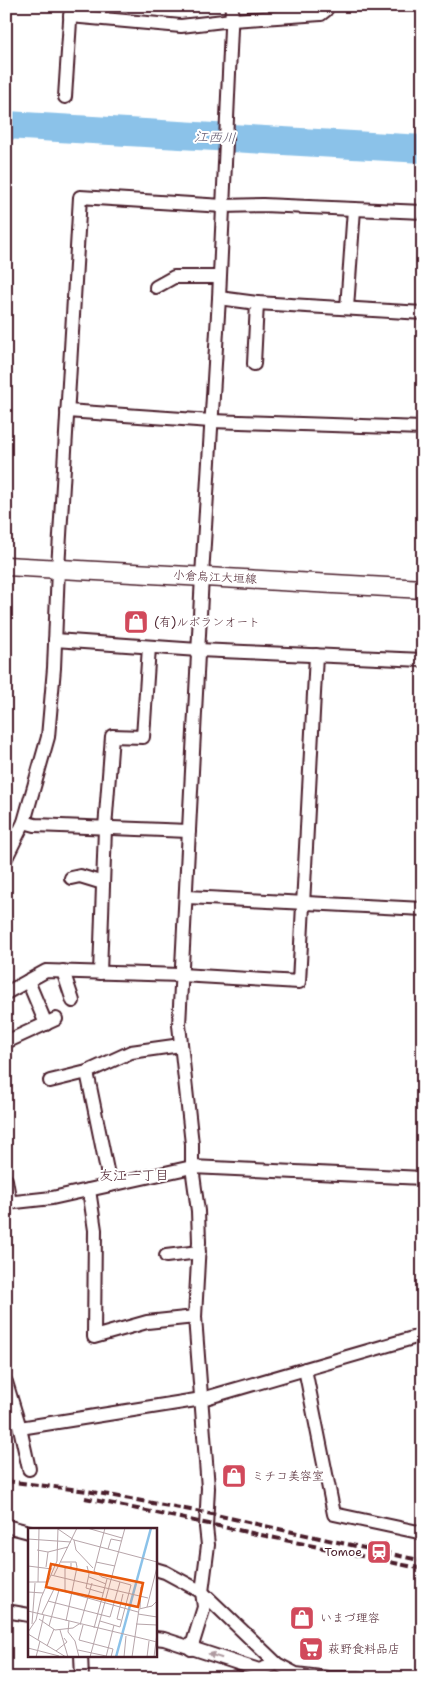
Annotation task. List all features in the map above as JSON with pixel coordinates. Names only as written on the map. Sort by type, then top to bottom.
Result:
[{"type":"main road","name":"小倉烏江大垣線","points":[[6,566],[423,588]]},
{"type":"street","points":[[191,1649],[204,1607],[202,1592],[208,1545],[206,1527],[208,1488],[195,1317],[199,1252],[198,1211],[179,1025],[202,576],[219,298],[232,6]]},
{"type":"street","points":[[65,97],[70,11],[181,26],[232,20],[321,14],[326,10],[326,6]]},
{"type":"street","points":[[6,858],[24,822],[48,737],[80,197],[223,206],[262,205],[423,212]]},
{"type":"street","points":[[347,308],[354,209]]},
{"type":"street","points":[[156,288],[174,277],[220,277]]},
{"type":"street","points":[[219,298],[257,303],[423,312]]},
{"type":"street","points":[[254,364],[257,303]]},
{"type":"street","points":[[67,410],[211,421],[423,428]]},
{"type":"street","points":[[55,640],[198,650],[423,660]]},
{"type":"street","points":[[100,973],[105,828],[112,736],[143,737],[148,647]]},
{"type":"street","points":[[6,993],[46,971],[298,982],[316,654]]},
{"type":"street","points":[[24,822],[35,826],[189,832]]},
{"type":"street","points":[[71,878],[80,876],[103,883]]},
{"type":"street","points":[[187,897],[423,909]]},
{"type":"street","points":[[63,971],[73,1001]]},
{"type":"street","points":[[6,1042],[51,1022],[28,981]]},
{"type":"street","points":[[50,1081],[87,1072],[131,1052],[181,1045]]},
{"type":"street","points":[[87,1072],[110,1185]]},
{"type":"street","points":[[6,1180],[8,1203],[52,1198],[192,1167],[423,1178]]},
{"type":"street","points":[[89,1190],[95,1230],[94,1337],[147,1322],[195,1317]]},
{"type":"street","points":[[166,1256],[199,1252]]},
{"type":"street","points":[[20,1428],[202,1399],[423,1335]]},
{"type":"street","points":[[305,1369],[334,1514],[423,1533]]},
{"type":"street","points":[[6,1382],[20,1428],[29,1469]]},
{"type":"street","points":[[6,1526],[28,1532]]},
{"type":"street","points":[[156,1569],[165,1572],[202,1592],[277,1664],[296,1674],[328,1678],[359,1678]]},
{"type":"street","points":[[6,1611],[28,1615]]},
{"type":"street","points":[[156,1638],[164,1639],[259,1670],[277,1664]]},
{"type":"street","points":[[82,1656],[82,1678]]},
{"type":"waterway","name":"江西川","points":[[6,125],[423,149]]},
{"type":"railway","points":[[6,1481],[87,1491],[207,1513],[423,1561]]},
{"type":"railway","points":[[85,1498],[423,1569]]},
{"type":"place","name":"(有)ルボランオート","points":[[136,622]]},
{"type":"place","name":"ミチコ美容室","points":[[234,1476]]},
{"type":"place","name":"Tomoe","points":[[379,1552]]},
{"type":"place","name":"いまづ理容","points":[[302,1618]]},
{"type":"place","name":"萩野食料品店","points":[[311,1649]]},
{"type":"district","name":"友江一丁目","points":[[134,1175]]}]
